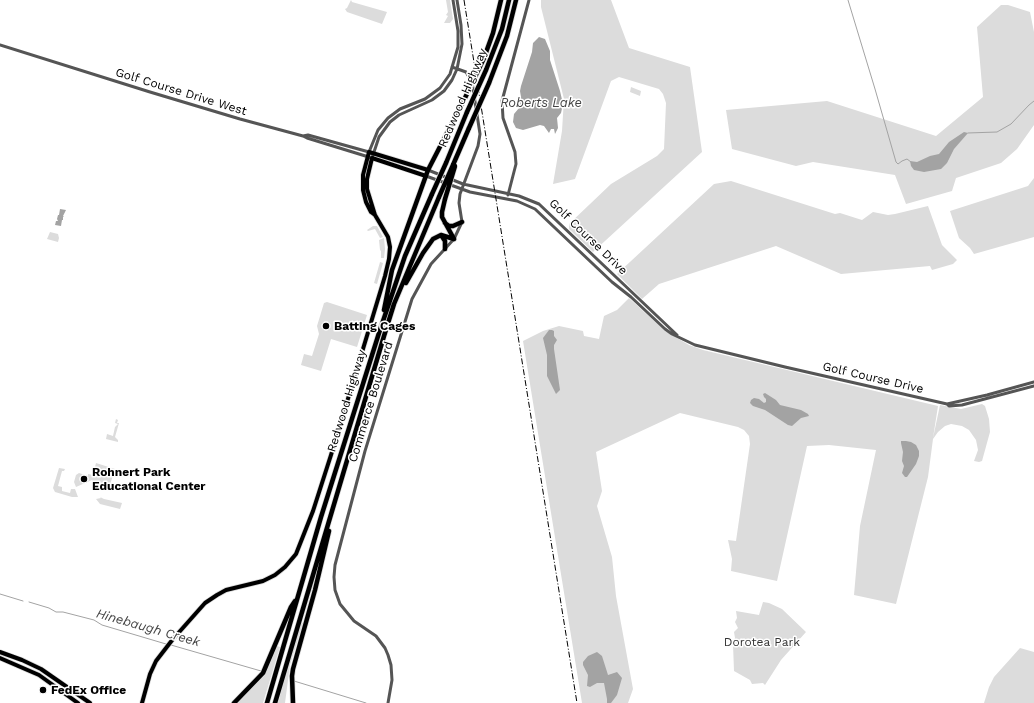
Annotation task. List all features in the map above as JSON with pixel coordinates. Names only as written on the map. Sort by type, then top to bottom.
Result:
[{"type":"highway","points":[[379,333],[392,270],[428,170],[484,58],[493,34],[500,0]]},
{"type":"highway","name":"Redwood Highway","points":[[267,703],[321,517],[405,256],[486,70],[500,34],[509,0]]},
{"type":"highway","name":"Redwood Highway","points":[[275,703],[394,304],[489,84],[507,36],[516,0]]},
{"type":"highway","points":[[454,166],[442,212],[445,223],[454,239]]},
{"type":"highway","points":[[445,223],[449,226],[453,226],[462,222]]},
{"type":"highway","points":[[394,304],[430,242],[441,235],[454,239]]},
{"type":"highway","points":[[441,235],[445,241],[445,249]]},
{"type":"highway","points":[[293,703],[293,669],[315,590],[344,473]]},
{"type":"highway","points":[[234,703],[262,674],[291,607],[298,597]]},
{"type":"main road","name":"Golf Course Drive","points":[[371,155],[428,170]]},
{"type":"main road","name":"Golf Course Drive","points":[[371,155],[426,176]]},
{"type":"main road","points":[[142,703],[153,666],[166,647],[192,617],[212,598],[226,590],[263,581],[275,575],[285,567],[296,554],[313,511],[331,455],[385,276],[390,252],[389,242],[385,231],[375,215],[375,210],[369,196],[367,186],[371,155]]},
{"type":"main road","points":[[0,652],[33,664],[49,673],[90,703]]},
{"type":"main road","points":[[0,658],[39,674],[78,703]]},
{"type":"main road","points":[[69,696],[72,691]]},
{"type":"street","points":[[371,155],[379,136],[390,122],[425,100],[440,88],[447,80],[457,51],[458,39],[453,0]]},
{"type":"street","points":[[371,155],[378,130],[388,118],[400,109],[432,100],[444,91],[452,80],[457,69],[462,37],[457,0]]},
{"type":"street","points":[[508,199],[516,164],[515,152],[503,118],[502,101],[529,0]]},
{"type":"street","name":"Golf Course Drive West","points":[[0,45],[240,120],[304,136],[308,134],[371,155]]},
{"type":"street","points":[[452,67],[466,72],[472,82],[480,134],[478,146],[459,198],[462,222]]},
{"type":"street","points":[[440,88],[444,91]]},
{"type":"street","points":[[388,118],[390,122]]},
{"type":"street","name":"Golf Course Drive","points":[[428,170],[463,184],[528,198],[546,209],[680,338]]},
{"type":"street","name":"Golf Course Drive","points":[[426,176],[462,189],[508,199],[535,208],[612,282],[666,329],[680,338],[705,348],[947,404],[949,406],[962,405],[1034,386]]},
{"type":"street","name":"Commerce Boulevard","points":[[388,703],[392,680],[391,665],[388,655],[385,648],[376,636],[354,621],[340,604],[334,583],[335,565],[364,451],[411,304],[424,275],[431,264],[454,239],[462,222]]},
{"type":"street","name":"Golf Course Drive","points":[[947,404],[1034,382]]},
{"type":"green space","points":[[351,0],[352,2],[387,12],[382,24],[347,12],[345,9]]},
{"type":"green space","points":[[446,0],[450,0],[453,19],[450,23],[444,23],[448,16],[446,15],[448,12]]},
{"type":"green space","points":[[541,0],[611,0],[629,48],[690,67],[702,152],[593,252],[569,229],[569,224],[611,184],[657,156],[664,149],[666,103],[663,94],[659,89],[619,77],[611,81],[575,179],[553,184],[562,131],[564,99],[541,7]]},
{"type":"green space","points":[[1001,5],[1008,5],[1030,12],[1034,32],[1034,125],[1017,149],[1001,163],[956,178],[952,191],[906,204],[895,175],[813,162],[796,166],[732,149],[726,110],[827,101],[936,136],[983,97],[977,27]]},
{"type":"green space","points":[[631,87],[641,91],[640,96],[630,92]]},
{"type":"green space","points":[[1034,178],[1034,237],[974,254],[959,238],[950,211],[1028,186]]},
{"type":"green space","points":[[731,181],[835,214],[840,213],[862,220],[873,212],[888,215],[928,206],[942,245],[957,260],[953,264],[932,270],[930,266],[841,274],[776,246],[659,284],[642,299],[617,274],[714,184]]},
{"type":"green space","points":[[373,226],[377,226],[383,237],[380,238],[375,229],[367,230]]},
{"type":"green space","points":[[50,232],[58,234],[58,242],[47,239]]},
{"type":"green space","points":[[384,238],[384,258],[381,258],[379,240]]},
{"type":"green space","points":[[380,262],[383,263],[377,284],[374,283]]},
{"type":"green space","points":[[629,298],[665,331],[689,345],[703,350],[938,406],[933,438],[940,405],[961,409],[982,404],[985,406],[989,419],[990,432],[982,461],[979,462],[974,461],[978,450],[976,440],[969,430],[962,426],[951,424],[945,426],[933,439],[928,477],[896,604],[854,595],[860,526],[876,450],[829,445],[807,446],[777,581],[731,571],[732,559],[728,540],[736,541],[750,444],[749,436],[744,430],[738,427],[680,413],[596,452],[602,491],[597,506],[612,557],[616,596],[633,689],[628,703],[582,703],[523,341],[543,331],[559,326],[583,331],[584,336],[599,339],[604,316],[617,310]]},
{"type":"green space","points":[[327,302],[367,315],[357,347],[331,339],[321,371],[301,365],[304,354],[312,356],[319,334],[317,326],[324,303]]},
{"type":"green space","points":[[116,419],[118,420],[117,423],[119,423],[115,437],[118,442],[106,439],[107,434],[113,436],[115,427],[118,424],[115,423]]},
{"type":"green space","points":[[96,463],[115,469],[108,491],[96,488],[92,480],[76,487],[74,482],[76,475],[79,473],[88,476],[88,474],[93,475]]},
{"type":"green space","points":[[59,468],[65,469],[62,471],[58,486],[62,487],[62,491],[70,493],[71,489],[75,489],[78,497],[72,497],[55,492],[53,488]]},
{"type":"green space","points":[[100,497],[122,503],[120,509],[100,504],[96,499],[101,498]]},
{"type":"green space","name":"Dorotea Park","points":[[763,602],[782,609],[806,632],[781,660],[765,685],[763,683],[752,684],[750,680],[734,671],[733,644],[735,638],[734,632],[738,628],[735,622],[737,618],[736,611],[759,615]]},
{"type":"green space","points":[[300,622],[303,623],[290,665],[285,703],[278,703]]},
{"type":"green space","points":[[277,646],[280,647],[263,703],[237,703],[265,674]]},
{"type":"green space","points":[[1020,648],[1034,652],[1034,703],[984,703],[994,677]]},
{"type":"water","name":"Roberts Lake","points":[[539,37],[545,39],[550,51],[550,60],[563,104],[561,113],[557,118],[558,128],[555,134],[554,129],[551,129],[549,133],[544,126],[540,125],[523,130],[516,128],[513,122],[514,114],[519,108],[521,86],[532,52],[533,43]]},
{"type":"water","points":[[964,132],[968,133],[954,149],[947,163],[941,169],[924,172],[914,170],[911,166],[910,161],[917,162],[939,154],[949,142]]},
{"type":"water","points":[[60,209],[66,210],[61,226],[55,225],[56,221],[58,221],[57,219]]},
{"type":"water","points":[[549,330],[554,331],[554,336],[557,340],[554,345],[554,349],[560,390],[556,394],[547,376],[547,355],[543,338]]},
{"type":"water","points":[[765,393],[776,400],[780,405],[801,410],[809,416],[801,418],[792,426],[750,403],[754,398],[759,399],[764,403],[766,402],[763,394]]},
{"type":"water","points":[[901,441],[911,442],[916,445],[919,451],[916,464],[907,477],[905,477],[902,473],[904,466],[902,461],[903,452]]},
{"type":"water","points":[[597,652],[602,656],[608,675],[617,672],[622,678],[617,695],[611,703],[607,703],[604,683],[597,683],[590,687],[587,686],[588,675],[583,662],[588,656]]},
{"type":"waterway","points":[[848,0],[896,162],[898,164],[907,159],[911,162]]},
{"type":"waterway","points":[[968,133],[997,132],[1011,124],[1034,101]]},
{"type":"waterway","name":"Hinebaugh Creek","points":[[0,594],[23,601]]},
{"type":"waterway","name":"Hinebaugh Creek","points":[[29,602],[49,608],[56,612],[63,612],[94,620],[102,625],[166,644]]},
{"type":"waterway","name":"Hinebaugh Creek","points":[[171,645],[261,671]]},
{"type":"waterway","points":[[294,681],[366,703]]},
{"type":"railway","points":[[464,0],[577,703]]},
{"type":"place","name":"Batting Cages","points":[[326,326]]},
{"type":"place","name":"Rohnert Park Educational Center","points":[[84,479]]},
{"type":"place","name":"FedEx Office","points":[[43,690]]}]
